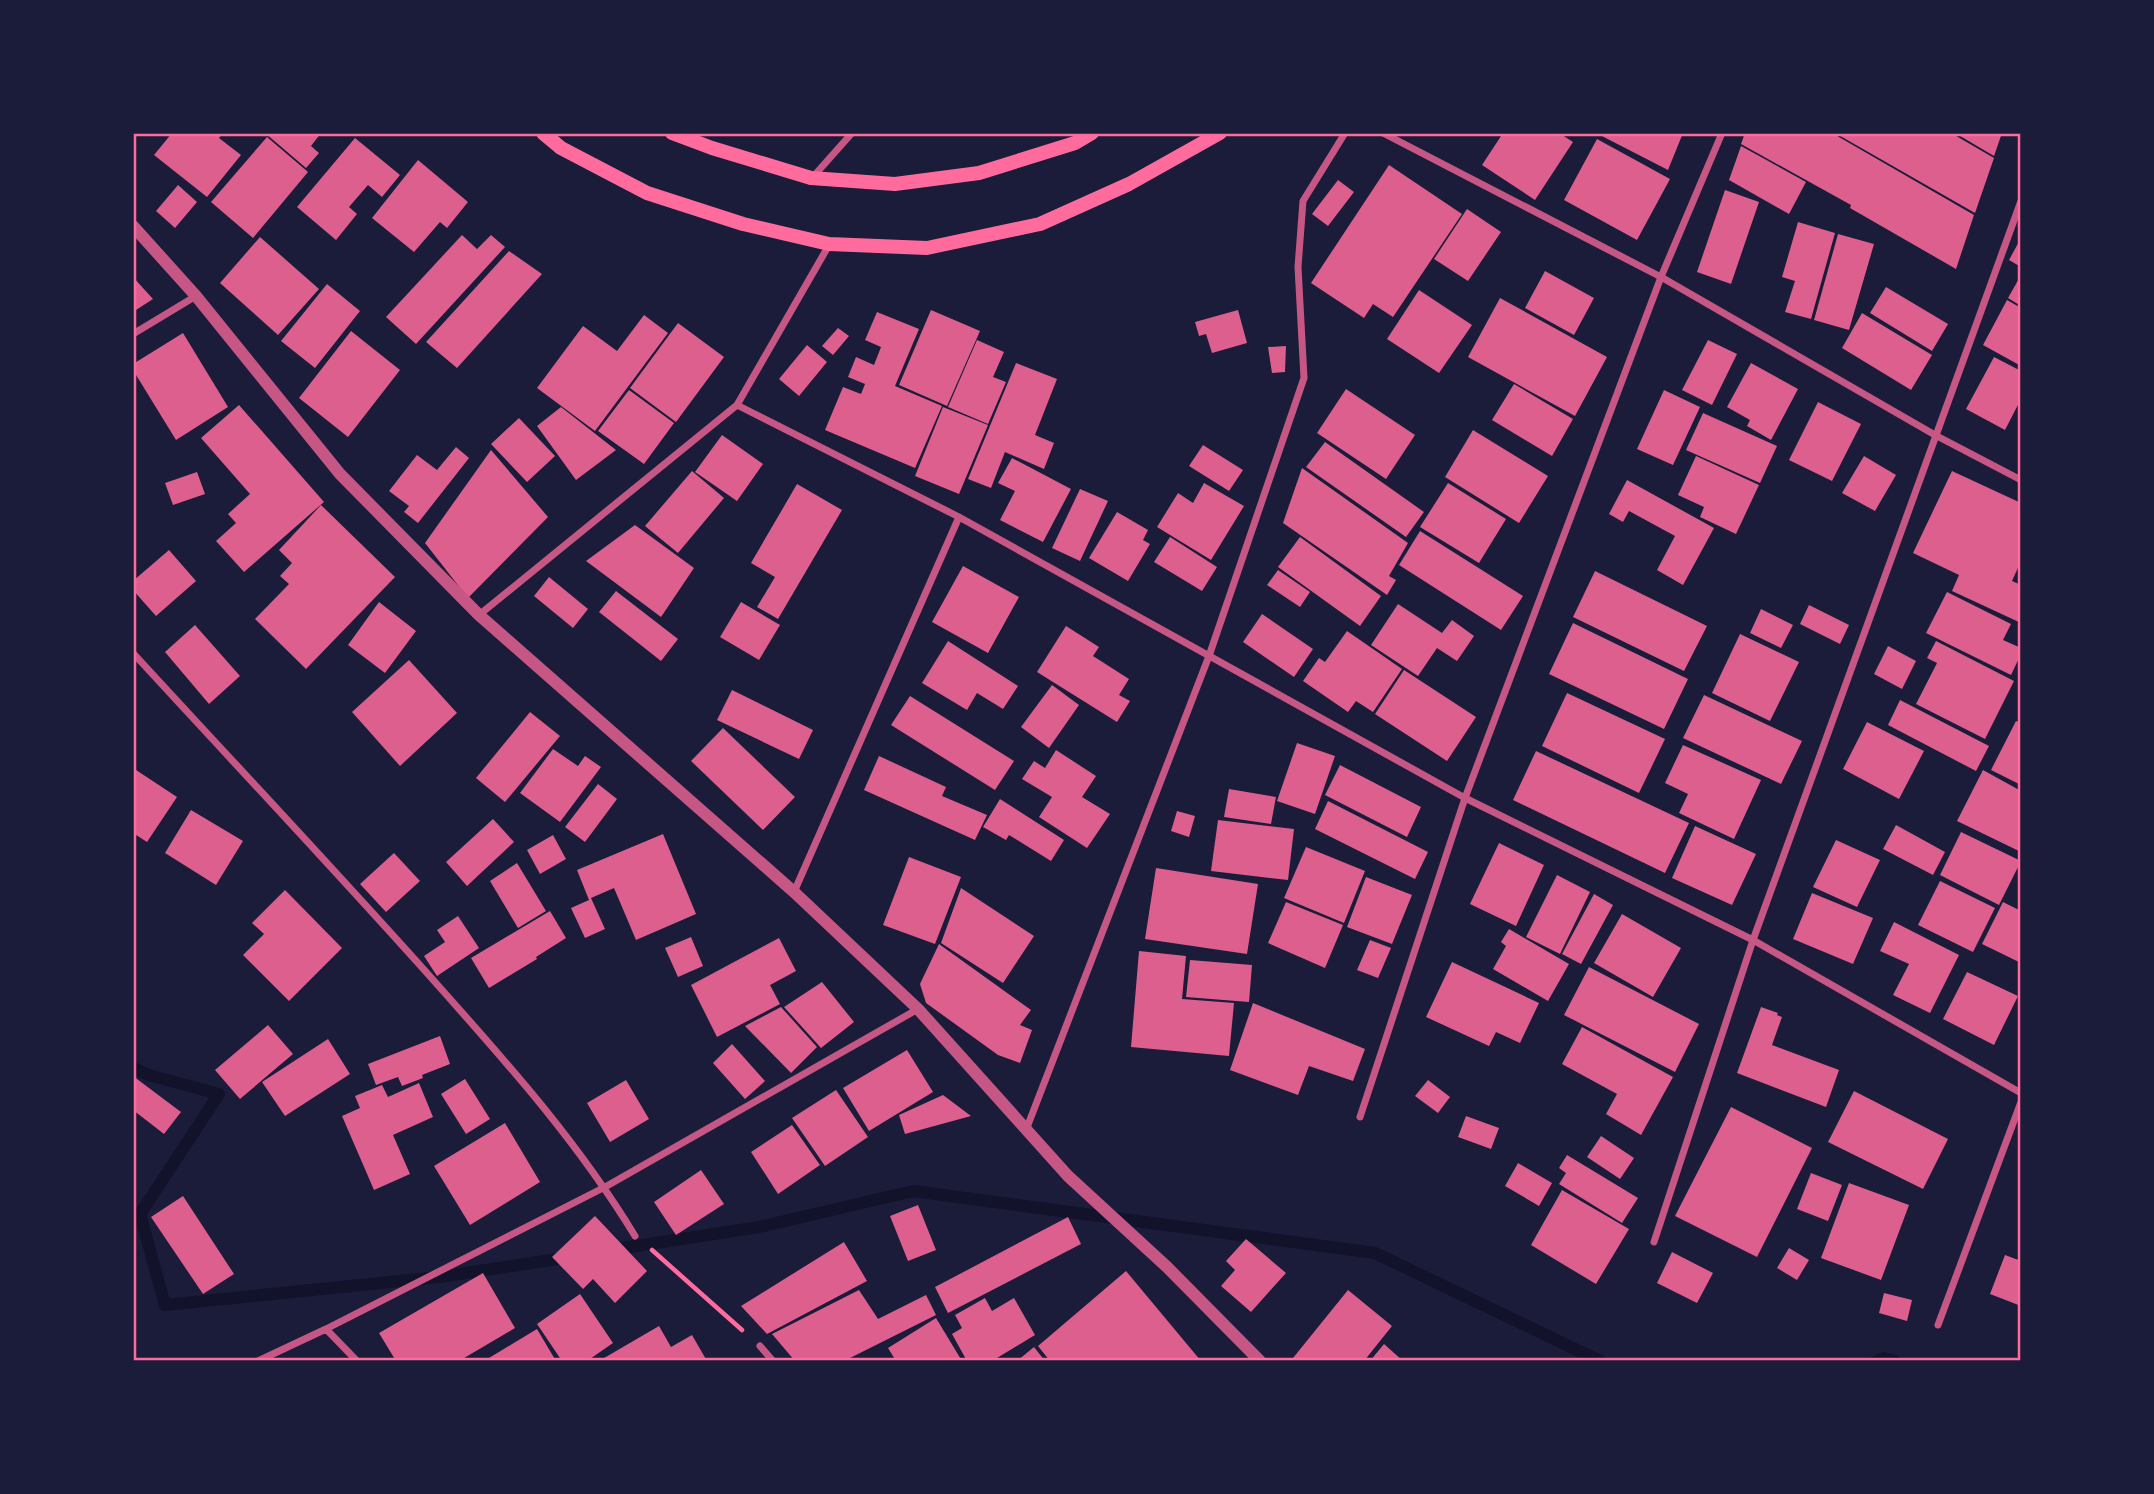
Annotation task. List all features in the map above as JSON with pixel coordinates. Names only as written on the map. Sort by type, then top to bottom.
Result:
[{"type":"main road","points":[[543,133],[561,148],[647,193],[743,224],[829,244],[927,248],[1040,224],[1129,184],[1220,133]]},
{"type":"main road","points":[[672,133],[811,178],[895,184],[979,173],[1075,143],[1092,133]]},
{"type":"street","points":[[811,178],[852,133]]},
{"type":"street","points":[[1025,1130],[1209,656],[1304,378],[1298,267],[1303,201],[1345,133]]},
{"type":"street","points":[[1383,133],[1661,277],[1935,435],[2021,480]]},
{"type":"street","points":[[1360,1117],[1465,798],[1661,277],[1723,133]]},
{"type":"street","points":[[1654,1242],[1753,940],[2021,201]]},
{"type":"street","points":[[133,226],[196,296],[340,474],[479,615],[794,892],[918,1009],[1068,1176],[1167,1267],[1260,1361]]},
{"type":"street","points":[[479,615],[737,405],[829,244]]},
{"type":"street","points":[[133,334],[196,296]]},
{"type":"street","points":[[737,405],[959,517],[1465,798],[1753,940],[2021,1093]]},
{"type":"street","points":[[794,892],[959,517]]},
{"type":"street","points":[[133,653],[394,936],[517,1075],[605,1186],[635,1236]]},
{"type":"street","points":[[258,1361],[605,1186],[918,1009]]},
{"type":"street","points":[[1938,1325],[2021,1102]]},
{"type":"street","points":[[326,1329],[357,1361]]},
{"type":"street","points":[[760,1346],[773,1361]]},
{"type":"path","points":[[635,1236],[760,1346]]},
{"type":"building","points":[[172,133],[223,133],[219,138],[241,155],[207,197],[154,155]]},
{"type":"building","points":[[265,133],[321,133],[311,146],[319,153],[306,168]]},
{"type":"building","points":[[1503,133],[1559,133],[1573,142],[1535,200],[1482,165]]},
{"type":"building","points":[[1596,133],[1683,133],[1668,170]]},
{"type":"building","points":[[1745,133],[1832,133],[1974,215],[1956,269],[1850,208],[1851,205],[1741,144]]},
{"type":"building","points":[[1835,133],[1951,133],[1994,158],[1975,213]]},
{"type":"building","points":[[1955,133],[2002,133],[1994,156]]},
{"type":"building","points":[[267,137],[308,172],[253,238],[211,202]]},
{"type":"building","points":[[355,138],[400,175],[382,197],[368,185],[349,207],[357,214],[336,240],[297,207]]},
{"type":"building","points":[[1597,139],[1670,179],[1637,240],[1564,200]]},
{"type":"building","points":[[1741,146],[1806,182],[1789,214],[1729,180]]},
{"type":"building","points":[[418,160],[468,202],[447,228],[440,222],[414,252],[372,218]]},
{"type":"building","points":[[1389,165],[1462,214],[1393,317],[1373,304],[1364,318],[1311,283]]},
{"type":"building","points":[[1338,180],[1354,192],[1328,226],[1312,214]]},
{"type":"building","points":[[178,185],[197,202],[175,228],[156,211]]},
{"type":"building","points":[[1725,190],[1759,202],[1731,284],[1697,272]]},
{"type":"building","points":[[1467,209],[1501,232],[1468,281],[1434,259]]},
{"type":"building","points":[[1798,222],[1835,233],[1811,319],[1785,312],[1795,281],[1782,277]]},
{"type":"building","points":[[1838,234],[1874,244],[1849,330],[1814,320]]},
{"type":"building","points":[[462,235],[477,249],[491,235],[505,247],[416,344],[386,317]]},
{"type":"building","points":[[260,237],[319,289],[278,335],[220,283]]},
{"type":"building","points":[[2021,238],[2021,267],[2009,260]]},
{"type":"building","points":[[509,251],[542,274],[457,368],[426,342]]},
{"type":"building","points":[[1545,271],[1594,298],[1574,335],[1525,308]]},
{"type":"building","points":[[2021,275],[2021,306],[2008,298]]},
{"type":"building","points":[[133,277],[153,299],[133,312]]},
{"type":"building","points":[[327,284],[360,311],[315,368],[281,341]]},
{"type":"building","points":[[1886,287],[1948,324],[1932,351],[1870,313]]},
{"type":"building","points":[[1419,290],[1472,325],[1439,373],[1387,339]]},
{"type":"building","points":[[1500,298],[1607,357],[1575,416],[1468,357]]},
{"type":"building","points":[[2007,300],[2021,308],[2021,366],[1983,345]]},
{"type":"building","points":[[931,310],[980,331],[947,406],[899,385]]},
{"type":"building","points":[[1238,310],[1247,343],[1212,353],[1206,334],[1199,336],[1195,322]]},
{"type":"building","points":[[877,312],[919,329],[895,386],[942,406],[915,468],[825,430],[843,387],[861,394],[865,384],[848,377],[856,357],[874,365],[881,347],[865,340]]},
{"type":"building","points":[[1862,313],[1932,355],[1911,390],[1842,348]]},
{"type":"building","points":[[644,315],[668,333],[595,431],[537,388],[583,326],[617,351]]},
{"type":"building","points":[[678,323],[724,357],[676,422],[630,388]]},
{"type":"building","points":[[838,328],[849,336],[833,355],[822,346]]},
{"type":"building","points":[[351,331],[400,370],[348,437],[299,398]]},
{"type":"building","points":[[183,333],[228,407],[176,440],[133,370],[133,364]]},
{"type":"building","points":[[977,340],[1004,352],[993,377],[1006,382],[988,424],[948,407]]},
{"type":"building","points":[[1708,340],[1737,354],[1712,405],[1682,390]]},
{"type":"building","points":[[807,345],[827,362],[799,396],[779,379]]},
{"type":"building","points":[[1286,346],[1285,372],[1272,373],[1268,347]]},
{"type":"building","points":[[1994,357],[2021,371],[2021,399],[2005,430],[1966,409]]},
{"type":"building","points":[[1016,363],[1057,379],[1035,435],[1054,443],[1044,469],[1005,452],[991,488],[968,479]]},
{"type":"building","points":[[1751,363],[1798,389],[1771,440],[1747,426],[1750,420],[1727,407]]},
{"type":"building","points":[[1514,384],[1573,419],[1552,456],[1492,420]]},
{"type":"building","points":[[1346,389],[1415,435],[1386,479],[1317,433]]},
{"type":"building","points":[[629,390],[674,423],[644,464],[598,431]]},
{"type":"building","points":[[1664,390],[1700,407],[1673,465],[1637,449]]},
{"type":"building","points":[[1818,402],[1861,424],[1832,481],[1789,460]]},
{"type":"building","points":[[239,405],[324,502],[244,572],[216,541],[236,523],[228,514],[250,494],[201,438]]},
{"type":"building","points":[[561,407],[616,450],[576,480],[537,426]]},
{"type":"building","points":[[943,407],[988,425],[959,494],[915,476]]},
{"type":"building","points":[[1703,413],[1777,446],[1760,483],[1686,450]]},
{"type":"building","points":[[519,418],[555,456],[527,482],[491,444]]},
{"type":"building","points":[[1473,430],[1548,476],[1519,523],[1445,477]]},
{"type":"building","points":[[722,435],[763,464],[737,501],[695,472]]},
{"type":"building","points":[[1325,442],[1424,512],[1406,537],[1306,467]]},
{"type":"building","points":[[1203,445],[1243,470],[1229,491],[1189,466]]},
{"type":"building","points":[[456,447],[469,458],[418,523],[404,512],[409,506],[389,491],[417,455],[437,470]]},
{"type":"building","points":[[491,450],[548,517],[468,598],[425,543]]},
{"type":"building","points":[[1696,456],[1759,485],[1736,534],[1700,517],[1704,507],[1678,495]]},
{"type":"building","points":[[1864,456],[1896,475],[1875,511],[1842,493]]},
{"type":"building","points":[[1012,458],[1071,489],[1043,542],[1000,520],[1015,491],[998,483]]},
{"type":"building","points":[[1302,468],[1408,543],[1389,576],[1396,580],[1387,595],[1283,523]]},
{"type":"building","points":[[692,471],[724,498],[678,553],[645,526]]},
{"type":"building","points":[[1952,471],[2021,503],[2021,561],[2012,581],[2021,585],[2021,623],[1952,591],[1959,575],[1913,553]]},
{"type":"building","points":[[197,472],[205,494],[173,505],[165,483]]},
{"type":"building","points":[[1627,480],[1714,528],[1683,585],[1657,570],[1675,536],[1629,511],[1623,522],[1609,514]]},
{"type":"building","points":[[1204,483],[1244,506],[1211,560],[1157,527],[1178,493],[1193,503]]},
{"type":"building","points":[[1448,483],[1506,519],[1479,563],[1420,527]]},
{"type":"building","points":[[797,484],[842,510],[778,619],[757,607],[775,577],[751,563]]},
{"type":"building","points":[[1080,489],[1108,501],[1080,561],[1052,548]]},
{"type":"building","points":[[321,505],[395,577],[306,669],[255,619],[289,584],[280,576],[292,563],[279,550]]},
{"type":"building","points":[[1117,512],[1148,530],[1143,540],[1150,544],[1128,581],[1089,558]]},
{"type":"building","points":[[635,525],[694,568],[661,617],[586,561]]},
{"type":"building","points":[[1420,531],[1523,596],[1501,630],[1399,565]]},
{"type":"building","points":[[1170,537],[1217,567],[1202,591],[1154,562]]},
{"type":"building","points":[[1300,537],[1381,596],[1360,626],[1278,567]]},
{"type":"building","points":[[169,550],[196,581],[156,616],[133,590],[133,581]]},
{"type":"building","points":[[963,566],[1019,597],[988,653],[932,622]]},
{"type":"building","points":[[1278,570],[1310,592],[1300,607],[1267,585]]},
{"type":"building","points":[[1595,571],[1707,626],[1684,671],[1573,617]]},
{"type":"building","points":[[549,577],[588,609],[573,628],[534,596]]},
{"type":"building","points":[[616,591],[678,639],[661,661],[599,612]]},
{"type":"building","points":[[1947,592],[2011,624],[2003,640],[2021,648],[2021,654],[2011,675],[1926,633]]},
{"type":"building","points":[[379,602],[416,631],[385,673],[348,645]]},
{"type":"building","points":[[741,602],[780,625],[759,660],[720,637]]},
{"type":"building","points":[[1398,604],[1442,633],[1452,620],[1474,636],[1457,661],[1437,648],[1418,676],[1371,645]]},
{"type":"building","points":[[1809,605],[1849,625],[1840,644],[1800,624]]},
{"type":"building","points":[[1761,609],[1793,625],[1781,648],[1750,633]]},
{"type":"building","points":[[1262,614],[1313,649],[1294,677],[1243,642]]},
{"type":"building","points":[[1573,623],[1688,679],[1664,729],[1549,674]]},
{"type":"building","points":[[195,625],[240,676],[209,704],[165,652]]},
{"type":"building","points":[[1066,626],[1099,647],[1093,656],[1129,679],[1119,695],[1130,701],[1117,722],[1037,672]]},
{"type":"building","points":[[1347,631],[1402,669],[1373,712],[1356,701],[1348,712],[1303,681],[1319,658],[1325,662]]},
{"type":"building","points":[[1740,634],[1799,662],[1770,721],[1712,693]]},
{"type":"building","points":[[948,641],[1018,686],[1003,709],[977,693],[967,710],[922,683]]},
{"type":"building","points":[[1936,641],[2014,681],[1985,739],[1916,704],[1937,663],[1927,658]]},
{"type":"building","points":[[1888,646],[1916,661],[1902,689],[1874,674]]},
{"type":"building","points":[[409,660],[457,713],[400,766],[352,712]]},
{"type":"building","points":[[1404,670],[1476,717],[1447,761],[1375,714]]},
{"type":"building","points":[[1052,685],[1079,705],[1049,748],[1021,727]]},
{"type":"building","points":[[732,690],[813,730],[799,759],[717,720]]},
{"type":"building","points":[[1567,693],[1665,739],[1639,793],[1542,746]]},
{"type":"building","points":[[1704,695],[1802,741],[1781,784],[1683,738]]},
{"type":"building","points":[[910,696],[1014,761],[995,790],[891,725]]},
{"type":"building","points":[[1900,700],[1989,746],[1976,771],[1888,725]]},
{"type":"building","points":[[530,712],[560,736],[505,802],[476,778]]},
{"type":"building","points":[[2016,721],[2021,723],[2021,785],[1991,770]]},
{"type":"building","points":[[1867,722],[1924,751],[1899,799],[1843,769]]},
{"type":"building","points":[[723,728],[795,797],[763,830],[691,761]]},
{"type":"building","points":[[1297,743],[1335,756],[1315,814],[1277,801]]},
{"type":"building","points":[[1683,745],[1761,780],[1734,839],[1679,813],[1688,794],[1665,783]]},
{"type":"building","points":[[553,749],[578,766],[585,756],[601,767],[560,822],[520,793]]},
{"type":"building","points":[[1056,750],[1096,776],[1082,797],[1110,814],[1087,848],[1039,817],[1052,797],[1022,779],[1034,761],[1045,768]]},
{"type":"building","points":[[1536,751],[1689,823],[1665,873],[1513,800]]},
{"type":"building","points":[[879,756],[946,787],[942,796],[987,815],[975,840],[864,790]]},
{"type":"building","points":[[1340,765],[1421,807],[1407,837],[1325,795]]},
{"type":"building","points":[[133,768],[177,797],[147,842],[133,833]]},
{"type":"building","points":[[1983,770],[2021,791],[2021,852],[1957,821]]},
{"type":"building","points":[[598,784],[617,799],[585,842],[565,827]]},
{"type":"building","points":[[1229,789],[1276,797],[1271,824],[1224,817]]},
{"type":"building","points":[[1000,799],[1064,840],[1051,861],[1009,835],[1006,840],[983,827]]},
{"type":"building","points":[[1328,801],[1428,852],[1415,879],[1315,829]]},
{"type":"building","points":[[191,810],[243,841],[216,885],[165,853]]},
{"type":"building","points":[[1177,811],[1195,816],[1189,837],[1171,831]]},
{"type":"building","points":[[493,819],[514,842],[467,886],[446,862]]},
{"type":"building","points":[[1218,820],[1294,829],[1288,880],[1211,871]]},
{"type":"building","points":[[1896,825],[1945,852],[1933,875],[1883,849]]},
{"type":"building","points":[[1695,826],[1756,854],[1732,905],[1672,878]]},
{"type":"building","points":[[1961,832],[2021,861],[1999,905],[1940,875]]},
{"type":"building","points":[[663,834],[696,914],[636,940],[614,888],[591,898],[605,929],[585,938],[571,908],[589,900],[577,870]]},
{"type":"building","points":[[553,835],[566,859],[540,874],[527,850]]},
{"type":"building","points":[[1836,840],[1880,860],[1857,907],[1813,887]]},
{"type":"building","points":[[1499,843],[1544,865],[1516,926],[1470,904]]},
{"type":"building","points":[[1306,847],[1365,871],[1344,923],[1284,898]]},
{"type":"building","points":[[394,853],[420,881],[386,912],[360,884]]},
{"type":"building","points":[[909,857],[961,877],[935,944],[883,925]]},
{"type":"building","points":[[517,863],[546,911],[518,928],[490,881]]},
{"type":"building","points":[[1156,868],[1258,884],[1247,954],[1145,939]]},
{"type":"building","points":[[1557,875],[1590,892],[1560,954],[1526,937]]},
{"type":"building","points":[[1366,877],[1412,895],[1392,944],[1347,927]]},
{"type":"building","points":[[1940,881],[1995,908],[1973,952],[1918,925]]},
{"type":"building","points":[[961,888],[1034,936],[1003,983],[941,943]]},
{"type":"building","points":[[285,890],[342,948],[289,1001],[243,955],[264,934],[252,923]]},
{"type":"building","points":[[1812,893],[1873,918],[1853,964],[1793,939]]},
{"type":"building","points":[[1594,894],[1613,905],[1581,964],[1562,954]]},
{"type":"building","points":[[1286,902],[1343,925],[1325,968],[1268,943]]},
{"type":"building","points":[[2003,902],[2021,911],[2021,963],[1982,944]]},
{"type":"building","points":[[550,911],[566,938],[489,988],[471,958]]},
{"type":"building","points":[[1622,914],[1681,948],[1653,997],[1594,963]]},
{"type":"building","points":[[458,916],[479,948],[437,976],[424,956],[445,942],[437,930]]},
{"type":"building","points":[[1894,922],[1959,955],[1930,1013],[1893,995],[1909,964],[1880,951]]},
{"type":"building","points":[[1509,929],[1569,964],[1548,1001],[1493,969],[1506,946],[1501,942]]},
{"type":"building","points":[[691,937],[703,966],[678,977],[665,948]]},
{"type":"building","points":[[779,938],[796,971],[770,985],[780,1004],[717,1037],[691,985]]},
{"type":"building","points":[[1370,940],[1391,948],[1378,978],[1357,970]]},
{"type":"building","points":[[939,944],[1031,1010],[1020,1025],[1032,1030],[1020,1063],[998,1055],[926,1003],[920,984]]},
{"type":"building","points":[[1139,951],[1186,956],[1182,999],[1234,1003],[1229,1056],[1131,1047]]},
{"type":"building","points":[[1190,960],[1252,965],[1249,1002],[1186,997]]},
{"type":"building","points":[[1452,962],[1539,1003],[1520,1043],[1496,1032],[1489,1046],[1426,1017]]},
{"type":"building","points":[[1589,967],[1699,1024],[1675,1072],[1564,1015]]},
{"type":"building","points":[[1967,972],[2018,996],[1994,1045],[1943,1019]]},
{"type":"building","points":[[822,982],[854,1022],[821,1048],[784,1007]]},
{"type":"building","points":[[1253,1003],[1365,1049],[1353,1081],[1309,1066],[1298,1095],[1230,1070]]},
{"type":"building","points":[[781,1007],[817,1047],[791,1073],[745,1026]]},
{"type":"building","points":[[1761,1007],[1782,1017],[1772,1045],[1839,1070],[1826,1107],[1737,1073]]},
{"type":"building","points":[[268,1025],[293,1054],[240,1099],[215,1070]]},
{"type":"building","points":[[1582,1027],[1673,1077],[1641,1135],[1606,1114],[1617,1094],[1562,1064]]},
{"type":"building","points":[[440,1036],[450,1064],[402,1086],[398,1077],[376,1085],[368,1064]]},
{"type":"building","points":[[328,1039],[350,1074],[285,1116],[262,1082]]},
{"type":"building","points":[[732,1044],[765,1081],[745,1099],[713,1063]]},
{"type":"building","points":[[907,1050],[933,1092],[869,1131],[843,1088]]},
{"type":"building","points":[[133,1076],[181,1112],[164,1134],[133,1110]]},
{"type":"building","points":[[465,1079],[490,1119],[466,1134],[441,1094]]},
{"type":"building","points":[[626,1080],[649,1119],[610,1142],[587,1103]]},
{"type":"building","points":[[1428,1080],[1450,1097],[1438,1113],[1415,1096]]},
{"type":"building","points":[[419,1083],[433,1117],[393,1135],[410,1174],[374,1190],[342,1116],[360,1108],[355,1096],[382,1085],[388,1097]]},
{"type":"building","points":[[836,1090],[868,1137],[825,1166],[792,1118]]},
{"type":"building","points":[[1854,1091],[1948,1139],[1923,1189],[1828,1142]]},
{"type":"building","points":[[943,1095],[971,1116],[905,1134],[899,1115]]},
{"type":"building","points":[[1731,1107],[1812,1148],[1757,1257],[1675,1216]]},
{"type":"building","points":[[1466,1116],[1499,1128],[1491,1149],[1458,1137]]},
{"type":"building","points":[[505,1123],[540,1182],[470,1225],[434,1166]]},
{"type":"building","points":[[792,1125],[820,1165],[778,1194],[751,1152]]},
{"type":"building","points":[[1601,1136],[1634,1158],[1620,1179],[1587,1157]]},
{"type":"building","points":[[1567,1155],[1638,1198],[1622,1223],[1559,1184],[1566,1173],[1559,1168]]},
{"type":"building","points":[[1518,1163],[1552,1183],[1539,1206],[1505,1186]]},
{"type":"building","points":[[701,1170],[724,1204],[676,1235],[654,1202]]},
{"type":"building","points":[[1811,1173],[1842,1185],[1828,1221],[1797,1209]]},
{"type":"building","points":[[1849,1183],[1909,1205],[1881,1280],[1821,1258]]},
{"type":"building","points":[[1562,1190],[1629,1229],[1596,1284],[1531,1245]]},
{"type":"building","points":[[183,1196],[234,1274],[203,1294],[151,1217]]},
{"type":"building","points":[[918,1205],[936,1250],[908,1261],[890,1216]]},
{"type":"building","points":[[595,1216],[647,1271],[615,1303],[593,1279],[583,1289],[552,1257]]},
{"type":"building","points":[[1068,1217],[1081,1244],[948,1313],[935,1287]]},
{"type":"building","points":[[1246,1239],[1286,1273],[1251,1312],[1221,1286],[1235,1270],[1226,1261]]},
{"type":"building","points":[[844,1242],[867,1281],[767,1334],[741,1306]]},
{"type":"building","points":[[1789,1248],[1809,1260],[1797,1280],[1777,1268]]},
{"type":"building","points":[[1672,1252],[1713,1273],[1697,1303],[1657,1283]]},
{"type":"building","points":[[2005,1255],[2021,1261],[2021,1306],[1990,1294]]},
{"type":"building","points":[[1126,1271],[1201,1361],[1050,1361],[1038,1346]]},
{"type":"building","points":[[483,1273],[515,1328],[459,1361],[396,1361],[379,1333]]},
{"type":"building","points":[[859,1290],[878,1319],[926,1295],[936,1315],[844,1361],[795,1361],[772,1334]]},
{"type":"building","points":[[1348,1290],[1392,1326],[1364,1361],[1297,1361],[1293,1358]]},
{"type":"building","points":[[1884,1293],[1912,1300],[1907,1321],[1879,1313]]},
{"type":"building","points":[[580,1294],[613,1343],[587,1361],[562,1361],[537,1324]]},
{"type":"building","points":[[985,1298],[992,1311],[1014,1298],[1035,1335],[992,1361],[967,1361],[952,1334],[962,1328],[955,1315]]},
{"type":"building","points":[[936,1318],[962,1361],[896,1361],[888,1348]]},
{"type":"building","points":[[659,1326],[671,1347],[692,1335],[707,1361],[599,1361]]},
{"type":"building","points":[[537,1329],[556,1361],[484,1361]]},
{"type":"building","points":[[1384,1344],[1403,1361],[1370,1361]]},
{"type":"building","points":[[1034,1347],[1045,1361],[1017,1361]]},
{"type":"waterway","points":[[133,1068],[219,1094],[140,1214],[165,1305],[439,1277],[571,1257]]},
{"type":"waterway","points":[[610,1250],[759,1227],[913,1191],[1375,1253],[1600,1361]]},
{"type":"waterway","points":[[1876,1361],[1884,1358],[1895,1361]]}]
